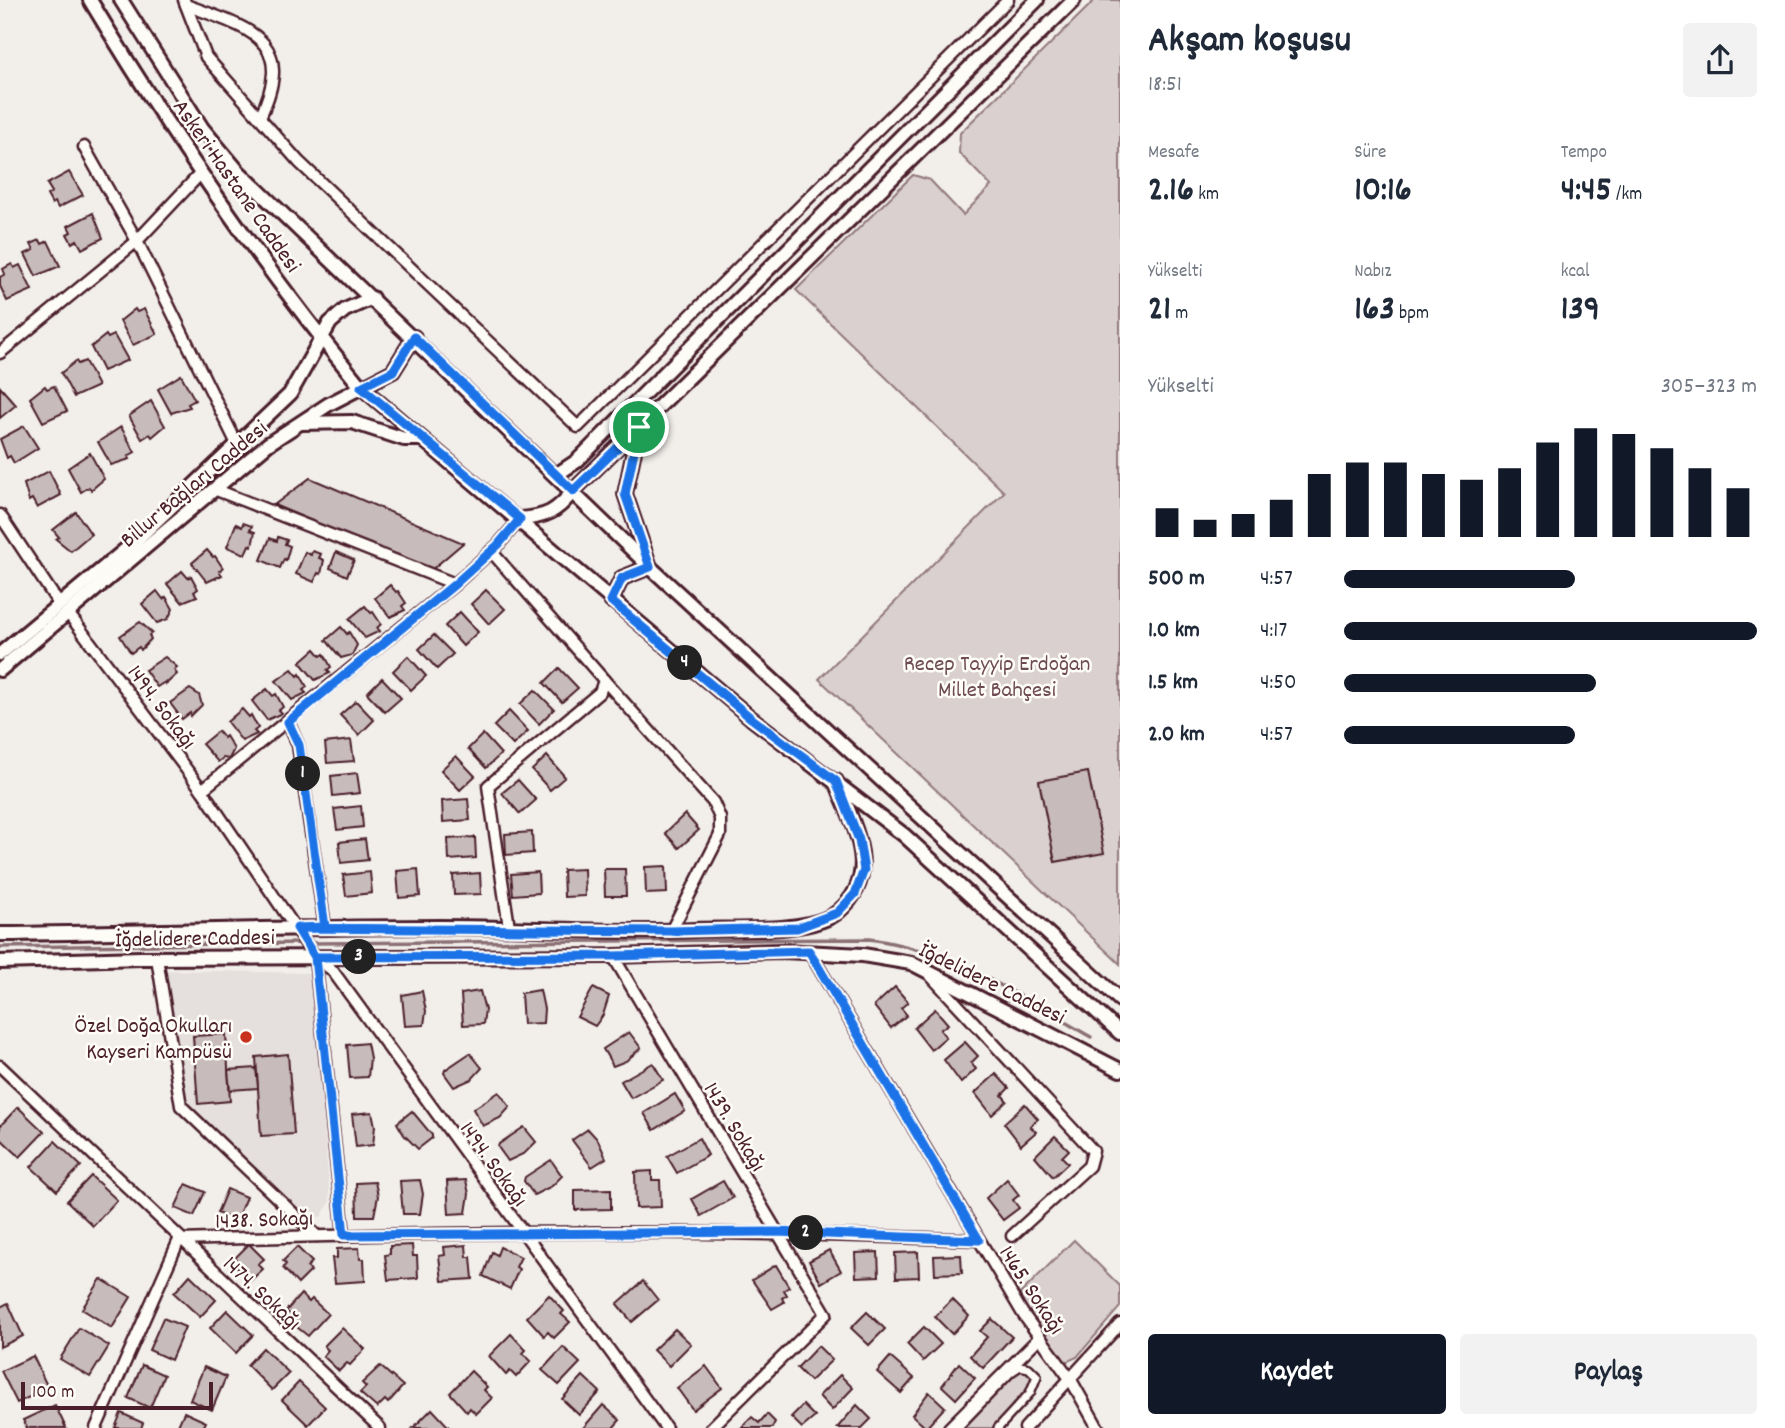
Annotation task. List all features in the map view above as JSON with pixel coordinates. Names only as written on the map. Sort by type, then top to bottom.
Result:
[{"type":"street","name":"Askeri Hastane Caddesi","points":[[90,0],[201,173],[320,337],[361,387],[520,519],[611,601],[751,718],[904,835],[1120,1033]]},
{"type":"street","name":"Askeri Hastane Caddesi","points":[[121,0],[217,148],[372,298]]},
{"type":"street","points":[[185,3],[206,57],[328,191],[578,428],[1008,0]]},
{"type":"street","points":[[556,475],[577,461],[1037,0]]},
{"type":"street","points":[[202,790],[455,584],[491,551],[520,519],[553,513],[1074,0]]},
{"type":"street","points":[[185,3],[244,28],[270,52],[275,72],[260,117]]},
{"type":"street","points":[[84,147],[137,241],[237,444]]},
{"type":"street","points":[[0,354],[137,241],[201,173]]},
{"type":"street","points":[[372,298],[650,567],[1120,1000]]},
{"type":"street","name":"Billur Bağları Caddesi","points":[[0,670],[290,394],[320,337],[345,310],[372,298]]},
{"type":"street","name":"Billur Bağları Caddesi","points":[[0,653],[64,608],[268,444],[361,387],[393,371],[414,337]]},
{"type":"street","points":[[302,423],[352,422],[404,439],[422,439]]},
{"type":"street","points":[[639,427],[625,494],[650,567]]},
{"type":"street","points":[[214,489],[455,584]]},
{"type":"street","name":"1494. Sokağı","points":[[0,515],[64,608],[202,790],[314,955],[332,970],[666,1428]]},
{"type":"street","points":[[491,551],[708,795],[720,818],[720,835],[671,931]]},
{"type":"street","points":[[611,601],[622,578],[650,567]]},
{"type":"street","points":[[509,927],[488,786],[600,692],[604,680]]},
{"type":"street","points":[[288,722],[299,745],[325,927]]},
{"type":"street","name":"İğdelidere Caddesi","points":[[0,934],[300,933],[325,927],[509,927],[671,931],[797,928],[837,913],[855,894],[864,870],[859,840],[836,781]]},
{"type":"street","name":"İğdelidere Caddesi","points":[[0,962],[314,955],[613,956],[809,951],[890,958],[926,970],[1120,1070]]},
{"type":"street","name":"1465. Sokağı","points":[[809,951],[979,1240],[1040,1337],[1071,1380],[1098,1428]]},
{"type":"street","points":[[314,955],[344,1235]]},
{"type":"street","name":"1439. Sokağı","points":[[613,956],[826,1314],[711,1428]]},
{"type":"street","points":[[157,958],[181,1106],[317,1236]]},
{"type":"street","points":[[926,970],[1093,1152],[1089,1167],[1012,1236]]},
{"type":"street","name":"1474. Sokağı","points":[[0,1066],[179,1240],[380,1428]]},
{"type":"street","name":"1438. Sokağı","points":[[179,1240],[522,1231],[776,1232],[979,1240]]},
{"type":"street","points":[[96,1428],[179,1240]]},
{"type":"street","points":[[1025,1428],[1120,1324]]},
{"type":"street","points":[[949,1428],[1040,1337]]},
{"type":"street","points":[[957,1428],[1011,1372],[1020,1366],[1029,1368],[1037,1376],[1034,1386],[998,1428]]},
{"type":"shaded area","name":"Özel Doğa Okulları Kayseri Kampüsü","points":[[164,970],[313,973],[330,1202],[321,1217],[307,1217],[185,1102]]},
{"type":"green space","name":"Recep Tayyip Erdoğan Millet Bahçesi","points":[[1095,0],[1120,0],[1120,964],[819,679],[1004,492],[796,290],[913,175],[930,180],[963,215],[991,186],[959,153],[960,133]]},
{"type":"green space","points":[[1074,1240],[1120,1286],[1120,1307],[1077,1357],[1068,1361],[1061,1360],[1018,1296]]},
{"type":"green space","points":[[1020,1366],[1037,1376],[1034,1386],[998,1428],[957,1428]]},
{"type":"building","points":[[69,172],[83,195],[58,208],[47,195],[52,192],[47,184]]},
{"type":"building","points":[[93,213],[103,238],[82,249],[77,240],[72,243],[67,234],[71,232],[68,226]]},
{"type":"building","points":[[40,240],[42,244],[48,241],[60,266],[36,276],[25,254],[34,250],[31,244]]},
{"type":"building","points":[[12,264],[14,268],[20,265],[32,290],[7,301],[0,286],[0,277],[5,274],[3,269]]},
{"type":"building","points":[[135,309],[137,312],[144,309],[157,334],[133,345],[120,321]]},
{"type":"building","points":[[106,335],[108,338],[114,335],[128,360],[103,371],[91,347]]},
{"type":"building","points":[[76,361],[78,364],[85,361],[98,386],[74,397],[61,373]]},
{"type":"building","points":[[181,375],[195,400],[188,404],[190,407],[171,413],[158,389]]},
{"type":"building","points":[[45,386],[47,389],[54,386],[67,411],[43,422],[30,398]]},
{"type":"building","points":[[0,387],[16,405],[0,418]]},
{"type":"building","points":[[151,401],[165,426],[152,437],[150,434],[142,439],[129,416]]},
{"type":"building","points":[[24,426],[38,448],[14,463],[10,456],[7,458],[0,439]]},
{"type":"building","points":[[121,427],[135,452],[128,456],[130,459],[111,465],[98,442]]},
{"type":"building","points":[[90,453],[104,479],[91,490],[89,487],[81,492],[68,468]]},
{"type":"building","points":[[49,471],[61,495],[37,508],[32,499],[29,501],[24,484]]},
{"type":"building","points":[[310,478],[463,543],[430,571],[274,505]]},
{"type":"building","points":[[76,512],[91,534],[71,551],[56,539],[59,537],[53,530]]},
{"type":"building","points":[[243,523],[252,526],[250,530],[255,532],[252,546],[249,545],[245,554],[227,547],[236,524],[242,527]]},
{"type":"building","points":[[278,537],[287,540],[285,544],[290,546],[286,560],[284,559],[280,568],[261,560],[270,538],[277,541]]},
{"type":"building","points":[[207,550],[223,568],[219,571],[222,575],[207,582],[192,563]]},
{"type":"building","points":[[312,551],[321,554],[319,558],[324,560],[321,574],[318,573],[314,582],[296,574],[305,552],[311,555]]},
{"type":"building","points":[[336,552],[354,560],[347,576],[330,568]]},
{"type":"building","points":[[182,571],[188,578],[191,576],[198,589],[194,592],[197,596],[182,602],[167,584]]},
{"type":"building","points":[[390,585],[406,603],[402,606],[405,610],[390,617],[375,598]]},
{"type":"building","points":[[486,590],[505,609],[489,624],[471,604]]},
{"type":"building","points":[[157,591],[163,599],[166,597],[173,609],[168,619],[157,623],[142,604]]},
{"type":"building","points":[[365,606],[381,624],[377,628],[380,631],[365,638],[349,619]]},
{"type":"building","points":[[460,612],[478,632],[463,646],[445,626]]},
{"type":"building","points":[[140,622],[152,633],[149,635],[151,639],[141,650],[139,647],[131,653],[120,636]]},
{"type":"building","points":[[341,627],[347,634],[349,632],[357,645],[352,655],[341,658],[326,640]]},
{"type":"building","points":[[434,635],[453,654],[437,669],[419,649]]},
{"type":"building","points":[[315,649],[321,656],[324,654],[331,667],[327,670],[330,673],[315,680],[300,662]]},
{"type":"building","points":[[408,656],[426,676],[411,690],[393,671]]},
{"type":"building","points":[[165,657],[177,667],[174,670],[177,674],[166,684],[165,682],[157,687],[145,670]]},
{"type":"building","points":[[559,668],[578,688],[562,702],[544,683]]},
{"type":"building","points":[[292,669],[298,676],[300,674],[307,687],[303,690],[306,693],[292,700],[276,681]]},
{"type":"building","points":[[382,678],[401,698],[385,712],[367,693]]},
{"type":"building","points":[[190,689],[199,695],[202,705],[191,716],[190,713],[182,719],[170,703]]},
{"type":"building","points":[[267,689],[273,696],[276,694],[283,707],[279,710],[282,713],[267,720],[252,701]]},
{"type":"building","points":[[535,690],[554,709],[539,724],[520,704]]},
{"type":"building","points":[[356,701],[374,720],[359,735],[340,715]]},
{"type":"building","points":[[242,709],[249,717],[251,715],[258,728],[254,731],[257,734],[242,741],[227,722]]},
{"type":"building","points":[[509,711],[528,731],[513,745],[494,726]]},
{"type":"building","points":[[218,731],[224,738],[226,736],[234,749],[229,759],[223,758],[218,762],[202,744]]},
{"type":"building","points":[[483,734],[501,754],[486,768],[468,749]]},
{"type":"building","points":[[351,740],[354,761],[327,763],[325,743]]},
{"type":"building","points":[[456,756],[475,776],[460,790],[441,770]]},
{"type":"building","points":[[547,756],[565,777],[550,790],[532,770]]},
{"type":"building","points":[[1088,772],[1104,853],[1055,862],[1039,781]]},
{"type":"building","points":[[357,773],[360,793],[333,796],[331,776]]},
{"type":"building","points":[[518,780],[536,800],[520,814],[502,793]]},
{"type":"building","points":[[468,799],[470,820],[443,822],[442,801]]},
{"type":"building","points":[[361,806],[363,827],[337,830],[334,809]]},
{"type":"building","points":[[685,814],[699,830],[679,848],[665,833]]},
{"type":"building","points":[[532,832],[533,853],[506,855],[505,834]]},
{"type":"building","points":[[475,837],[476,858],[449,860],[448,839]]},
{"type":"building","points":[[365,839],[368,860],[341,863],[339,842]]},
{"type":"building","points":[[666,866],[667,893],[646,894],[645,867]]},
{"type":"building","points":[[418,869],[420,896],[399,898],[397,871]]},
{"type":"building","points":[[584,869],[585,896],[564,897],[563,870]]},
{"type":"building","points":[[604,869],[625,869],[626,896],[605,896]]},
{"type":"building","points":[[370,872],[372,893],[346,896],[343,875]]},
{"type":"building","points":[[538,872],[539,893],[513,895],[511,874]]},
{"type":"building","points":[[480,873],[481,894],[454,895],[453,875]]},
{"type":"building","points":[[895,987],[908,1002],[901,1008],[907,1015],[891,1028],[874,1006]]},
{"type":"building","points":[[593,988],[609,996],[603,1015],[595,1026],[577,1017]]},
{"type":"building","points":[[540,990],[544,1009],[543,1023],[523,1024],[521,993]]},
{"type":"building","points":[[422,991],[426,1011],[424,1025],[405,1026],[402,995]]},
{"type":"building","points":[[480,991],[485,1010],[483,1024],[463,1025],[461,994]]},
{"type":"building","points":[[935,1009],[948,1024],[940,1030],[946,1037],[931,1050],[914,1028]]},
{"type":"building","points":[[629,1032],[641,1048],[626,1061],[613,1066],[603,1049]]},
{"type":"building","points":[[226,1034],[230,1101],[198,1104],[193,1036]]},
{"type":"building","points":[[965,1042],[978,1056],[971,1063],[976,1069],[961,1083],[944,1060]]},
{"type":"building","points":[[367,1043],[370,1058],[368,1077],[350,1078],[347,1045]]},
{"type":"building","points":[[470,1053],[482,1068],[472,1079],[454,1087],[444,1073],[445,1070]]},
{"type":"building","points":[[288,1054],[294,1134],[261,1136],[256,1057]]},
{"type":"building","points":[[653,1063],[663,1080],[631,1098],[621,1081]]},
{"type":"building","points":[[256,1068],[258,1088],[230,1090],[228,1070]]},
{"type":"building","points":[[996,1074],[1009,1088],[1002,1095],[1007,1101],[992,1115],[975,1093]]},
{"type":"building","points":[[499,1092],[510,1107],[500,1118],[483,1126],[473,1109]]},
{"type":"building","points":[[675,1094],[685,1111],[654,1130],[644,1113]]},
{"type":"building","points":[[1025,1104],[1038,1119],[1030,1126],[1036,1132],[1021,1145],[1004,1123]]},
{"type":"building","points":[[18,1107],[44,1132],[20,1157],[0,1138],[0,1126]]},
{"type":"building","points":[[412,1111],[432,1135],[432,1138],[418,1149],[397,1123]]},
{"type":"building","points":[[372,1112],[375,1126],[373,1145],[356,1147],[352,1114]]},
{"type":"building","points":[[524,1127],[536,1142],[525,1153],[508,1161],[498,1147],[499,1144]]},
{"type":"building","points":[[588,1129],[598,1140],[606,1158],[592,1167],[572,1140]]},
{"type":"building","points":[[1055,1136],[1069,1150],[1062,1157],[1068,1163],[1053,1177],[1035,1156]]},
{"type":"building","points":[[699,1138],[708,1155],[677,1173],[667,1156]]},
{"type":"building","points":[[55,1141],[81,1166],[57,1191],[31,1167]]},
{"type":"building","points":[[551,1160],[562,1176],[552,1186],[534,1195],[524,1181],[525,1177]]},
{"type":"building","points":[[652,1171],[652,1180],[660,1180],[661,1207],[636,1208],[635,1172]]},
{"type":"building","points":[[91,1176],[117,1200],[93,1226],[67,1201]]},
{"type":"building","points":[[1007,1179],[1019,1195],[1013,1200],[1019,1208],[1003,1220],[986,1198]]},
{"type":"building","points":[[420,1180],[423,1194],[420,1214],[403,1214],[400,1181]]},
{"type":"building","points":[[466,1180],[469,1194],[466,1213],[449,1214],[447,1181]]},
{"type":"building","points":[[723,1181],[733,1198],[701,1216],[692,1199]]},
{"type":"building","points":[[375,1182],[378,1196],[374,1216],[357,1216],[356,1183]]},
{"type":"building","points":[[186,1184],[205,1192],[194,1216],[175,1208]]},
{"type":"building","points":[[227,1189],[246,1197],[236,1221],[217,1213]]},
{"type":"building","points":[[611,1189],[611,1209],[575,1210],[575,1190]]},
{"type":"building","points":[[249,1244],[264,1259],[258,1264],[263,1269],[250,1281],[235,1265],[238,1262],[235,1258]]},
{"type":"building","points":[[412,1245],[413,1256],[417,1256],[418,1278],[388,1280],[385,1255],[390,1254],[390,1246]]},
{"type":"building","points":[[466,1245],[467,1257],[471,1257],[473,1279],[442,1281],[439,1256],[445,1255],[444,1247]]},
{"type":"building","points":[[297,1247],[312,1262],[307,1267],[311,1271],[298,1284],[283,1268],[286,1264],[283,1261]]},
{"type":"building","points":[[500,1247],[521,1257],[510,1289],[483,1276],[492,1252],[497,1255]]},
{"type":"building","points":[[359,1248],[360,1259],[364,1259],[365,1281],[335,1283],[332,1258],[337,1258],[337,1249]]},
{"type":"building","points":[[829,1250],[841,1271],[821,1283],[809,1261]]},
{"type":"building","points":[[878,1252],[879,1276],[856,1277],[855,1253]]},
{"type":"building","points":[[918,1252],[919,1277],[896,1278],[895,1253]]},
{"type":"building","points":[[961,1255],[962,1273],[935,1274],[934,1256]]},
{"type":"building","points":[[776,1265],[789,1287],[784,1290],[787,1295],[782,1298],[784,1302],[772,1309],[752,1280]]},
{"type":"building","points":[[190,1275],[216,1300],[200,1317],[174,1293]]},
{"type":"building","points":[[101,1279],[131,1297],[112,1328],[82,1309]]},
{"type":"building","points":[[643,1281],[658,1300],[632,1322],[617,1304]]},
{"type":"building","points":[[301,1294],[309,1302],[312,1299],[328,1314],[308,1336],[288,1320],[292,1316],[286,1311]]},
{"type":"building","points":[[549,1295],[564,1311],[561,1314],[570,1322],[554,1338],[548,1332],[544,1336],[527,1317]]},
{"type":"building","points":[[952,1299],[969,1316],[952,1334],[935,1317]]},
{"type":"building","points":[[8,1303],[23,1336],[0,1347],[0,1307]]},
{"type":"building","points":[[227,1310],[253,1335],[236,1353],[210,1328]]},
{"type":"building","points":[[867,1312],[885,1329],[869,1345],[851,1328]]},
{"type":"building","points":[[163,1318],[185,1327],[171,1360],[149,1350]]},
{"type":"building","points":[[992,1319],[1012,1337],[983,1368],[970,1356],[987,1337],[980,1331]]},
{"type":"building","points":[[924,1327],[941,1344],[923,1361],[907,1344]]},
{"type":"building","points":[[79,1328],[109,1346],[90,1377],[60,1359]]},
{"type":"building","points":[[342,1328],[365,1349],[350,1365],[347,1363],[339,1371],[323,1356],[328,1350],[324,1346]]},
{"type":"building","points":[[675,1329],[691,1344],[669,1366],[653,1350]]},
{"type":"building","points":[[511,1334],[526,1350],[523,1353],[531,1361],[516,1377],[510,1371],[506,1375],[489,1356]]},
{"type":"building","points":[[818,1346],[832,1360],[810,1381],[797,1368]]},
{"type":"building","points":[[563,1347],[580,1363],[559,1385],[542,1370]]},
{"type":"building","points":[[263,1348],[289,1373],[272,1390],[247,1365]]},
{"type":"building","points":[[33,1356],[48,1388],[17,1403],[1,1371]]},
{"type":"building","points":[[890,1357],[914,1378],[901,1393],[877,1372]]},
{"type":"building","points":[[959,1363],[975,1378],[956,1399],[942,1386]]},
{"type":"building","points":[[142,1365],[164,1375],[150,1408],[128,1398]]},
{"type":"building","points":[[380,1366],[403,1386],[388,1403],[385,1400],[377,1408],[360,1393],[366,1387],[362,1383]]},
{"type":"building","points":[[706,1366],[722,1388],[693,1410],[677,1388]]},
{"type":"building","points":[[204,1367],[226,1377],[212,1410],[190,1400]]},
{"type":"building","points":[[471,1371],[487,1387],[484,1390],[492,1398],[476,1414],[470,1408],[467,1412],[450,1393]]},
{"type":"building","points":[[840,1375],[853,1388],[832,1410],[819,1396]]},
{"type":"building","points":[[583,1376],[600,1392],[579,1415],[562,1399]]},
{"type":"building","points":[[299,1382],[325,1407],[308,1425],[282,1400]]},
{"type":"building","points":[[929,1392],[945,1407],[926,1428],[912,1415]]},
{"type":"building","points":[[55,1405],[66,1428],[27,1428],[23,1420]]},
{"type":"building","points":[[603,1405],[620,1420],[613,1428],[583,1428]]},
{"type":"building","points":[[803,1405],[815,1417],[802,1428],[791,1417]]},
{"type":"building","points":[[857,1405],[871,1419],[862,1428],[837,1428]]},
{"type":"building","points":[[432,1409],[448,1426],[413,1428]]},
{"type":"building","points":[[184,1412],[206,1422],[203,1428],[177,1428]]},
{"type":"building","points":[[121,1413],[143,1423],[141,1428],[115,1428]]},
{"type":"building","points":[[767,1414],[775,1422],[772,1428],[741,1428],[752,1417],[759,1423]]},
{"type":"waterway","points":[[310,943],[869,939],[929,953],[957,964],[1011,991],[1091,1037]]},
{"type":"waterway","points":[[0,947],[302,943]]},
{"type":"place","name":"Özel Doğa Okulları Kayseri Kampüsü","points":[[246,1037]]},
{"type":"route","points":[[639,427],[573,491],[414,337],[393,371],[361,387],[520,519],[498,545],[455,584],[288,722],[299,745],[325,927],[297,928],[315,957],[344,1235],[522,1231],[776,1232],[979,1240],[809,951],[613,956],[315,957],[304,939],[297,928],[509,927],[671,931],[747,927],[797,928],[837,913],[855,894],[864,870],[859,840],[836,781],[751,718],[611,601],[622,578],[628,573],[650,567],[625,494],[639,427]]}]
